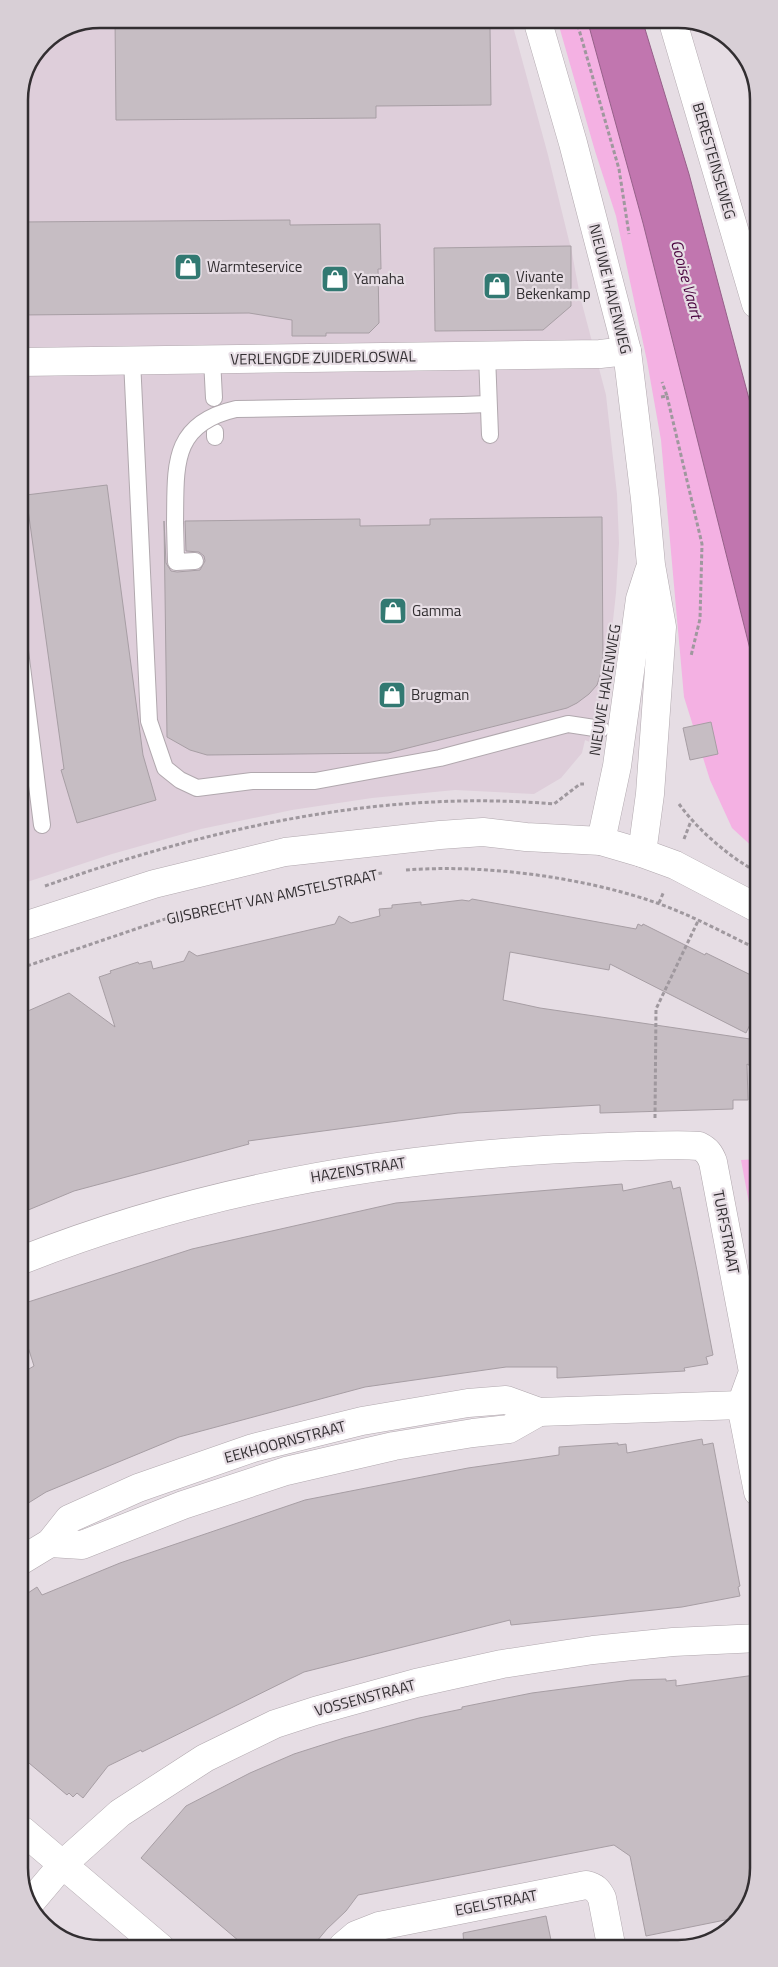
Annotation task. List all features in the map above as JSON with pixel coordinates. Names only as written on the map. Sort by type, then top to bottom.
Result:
[{"type":"street","name":"NIEUWE HAVENWEG","points":[[540,28],[573,143],[627,351],[646,499],[651,565],[662,627],[650,794],[642,853]]},
{"type":"street","name":"BERESTEINSEWEG","points":[[675,28],[750,284]]},
{"type":"street","name":"VERLENGDE ZUIDERLOSWAL","points":[[28,362],[600,354],[627,351]]},
{"type":"street","name":"NIEUWE HAVENWEG","points":[[601,841],[614,789],[611,730],[640,599],[651,565]]},
{"type":"street","points":[[28,924],[154,884],[285,852],[483,832],[526,837],[601,841],[675,865],[750,904]]},
{"type":"street","name":"HAZENSTRAAT","points":[[28,1258],[132,1221],[209,1199],[280,1183],[354,1170],[427,1159],[579,1147],[693,1146],[705,1149]]},
{"type":"street","name":"TURFSTRAAT","points":[[705,1149],[710,1154],[713,1162],[750,1356]]},
{"type":"street","name":"TURFSTRAAT","points":[[741,1405],[750,1380]]},
{"type":"street","points":[[741,1405],[750,1451]]},
{"type":"street","name":"EEKHOORNSTRAAT","points":[[28,1556],[50,1543],[82,1545],[183,1505],[286,1472],[394,1446],[509,1429],[539,1412],[741,1405]]},
{"type":"street","name":"VOSSENSTRAAT","points":[[34,1897],[63,1864],[120,1813],[205,1758],[275,1724],[416,1683],[548,1656],[673,1642],[750,1638]]},
{"type":"street","points":[[28,1835],[151,1939]]},
{"type":"street","name":"EGELSTRAAT","points":[[351,1939],[356,1935],[379,1926],[593,1886],[599,1891],[602,1898],[610,1940]]},
{"type":"lane","points":[[486,355],[490,436]]},
{"type":"lane","points":[[212,359],[214,398]]},
{"type":"lane","points":[[132,360],[149,721],[165,768],[180,780],[197,788],[252,781],[315,781],[440,758],[568,724],[611,730]]},
{"type":"lane","points":[[195,561],[176,562],[176,465],[180,452],[193,430],[206,420],[220,413],[236,409],[488,404]]},
{"type":"lane","points":[[28,715],[42,826]]},
{"type":"path","points":[[667,396],[702,544],[700,619],[691,657]]},
{"type":"path","name":"NIEUWE HAVENWEG","points":[[580,784],[584,777]]},
{"type":"path","points":[[675,799],[691,820],[750,868]]},
{"type":"path","points":[[402,871],[429,869],[480,870],[543,876],[608,887],[659,903],[750,946]]},
{"type":"path","name":"GIJSBRECHT VAN AMSTELSTRAAT","points":[[28,966],[168,918],[340,879],[384,873]]},
{"type":"path","points":[[655,1146],[656,1009],[698,921]]},
{"type":"shaded area","points":[[513,28],[548,155],[572,253],[580,296],[606,395],[617,494],[619,543],[608,666],[594,744],[585,740],[582,753],[561,778],[534,794],[455,790],[372,798],[292,810],[201,829],[112,854],[28,882],[28,95],[30,81],[35,68],[49,49],[60,40],[72,33],[86,29]]},
{"type":"shaded area","points":[[560,28],[589,28],[643,223],[750,649],[750,845],[732,828],[710,780],[684,697],[661,440],[647,361],[616,216]]},
{"type":"shaded area","points":[[750,1159],[750,1209],[741,1160]]},
{"type":"water","name":"Gooise Vaart","points":[[589,28],[645,28],[689,174],[750,403],[750,649],[643,223]]},
{"type":"building","points":[[115,28],[490,28],[491,105],[376,106],[376,118],[116,120]]},
{"type":"building","points":[[290,220],[290,225],[380,224],[381,269],[378,269],[379,323],[369,333],[326,333],[326,336],[292,336],[292,320],[249,313],[28,315],[28,222]]},
{"type":"building","points":[[571,246],[571,306],[543,330],[435,331],[434,248]]},
{"type":"building","points":[[107,485],[143,755],[156,800],[77,823],[61,770],[64,769],[28,509],[28,495]]},
{"type":"building","points":[[602,517],[603,666],[597,685],[577,703],[567,708],[388,753],[207,755],[190,750],[167,737],[164,521],[166,563],[171,571],[177,572],[200,570],[205,561],[204,556],[199,552],[186,551],[185,521],[360,519],[360,526],[430,525],[430,519]]},
{"type":"building","points":[[711,722],[718,754],[690,760],[683,728]]},
{"type":"building","points":[[472,899],[636,929],[638,924],[642,926],[643,924],[705,955],[706,953],[750,975],[750,1025],[746,1033],[610,964],[609,970],[510,952],[503,1000],[540,1008],[750,1039],[750,1066],[747,1064],[748,1100],[733,1100],[733,1109],[600,1113],[600,1105],[458,1113],[248,1141],[249,1144],[74,1191],[28,1210],[28,1011],[69,993],[115,1027],[99,977],[111,973],[110,971],[138,962],[139,964],[151,961],[153,969],[184,961],[189,951],[197,956],[335,924],[339,916],[351,923],[380,916],[379,909],[392,908],[392,905],[421,902],[421,905],[462,900],[469,901]]},
{"type":"building","points":[[671,1181],[673,1189],[680,1187],[713,1355],[706,1357],[708,1364],[684,1368],[685,1371],[557,1378],[557,1367],[506,1367],[365,1387],[179,1437],[46,1492],[28,1503],[28,1370],[34,1366],[28,1347],[28,1302],[192,1249],[396,1203],[622,1184],[623,1191]]},
{"type":"building","points":[[702,1439],[703,1445],[713,1443],[740,1586],[738,1587],[740,1596],[682,1607],[511,1625],[510,1620],[304,1672],[142,1752],[141,1750],[108,1766],[83,1798],[77,1793],[73,1797],[69,1793],[67,1795],[28,1762],[28,1593],[37,1587],[42,1595],[120,1563],[305,1500],[468,1468],[559,1455],[559,1447],[618,1443],[618,1445],[626,1444],[627,1453]]},
{"type":"building","points":[[750,1676],[749,1881],[741,1903],[727,1920],[646,1936],[630,1856],[614,1845],[358,1895],[346,1911],[318,1939],[237,1939],[141,1858],[186,1806],[250,1773],[294,1754],[344,1738],[419,1718],[532,1693],[631,1680],[676,1680],[676,1686]]},
{"type":"building","points":[[546,1916],[551,1940],[464,1940],[463,1933]]},
{"type":"place","name":"Warmteservice","points":[[188,267]]},
{"type":"place","name":"Yamaha","points":[[335,279]]},
{"type":"place","name":"Vivante Bekenkamp","points":[[497,286]]},
{"type":"place","name":"Gamma","points":[[393,611]]},
{"type":"place","name":"Brugman","points":[[392,695]]}]
